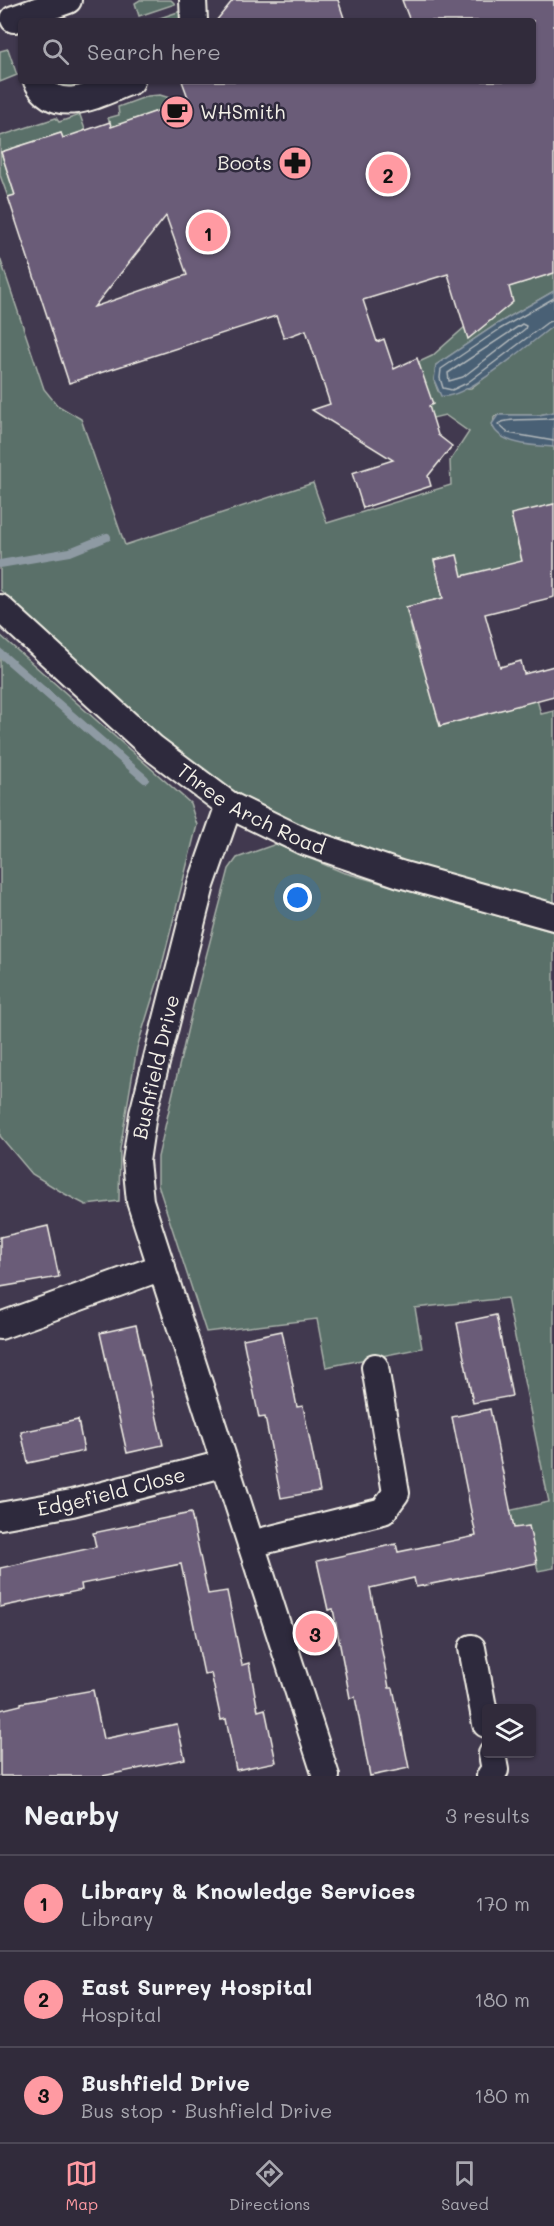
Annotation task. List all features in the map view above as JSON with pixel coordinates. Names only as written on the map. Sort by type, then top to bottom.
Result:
[{"type":"street","points":[[20,18],[68,0]]},
{"type":"street","points":[[193,0],[194,18]]},
{"type":"street","points":[[39,84],[49,97],[67,102],[122,84]]},
{"type":"street","name":"Three Arch Road","points":[[0,608],[153,748],[229,805],[303,841],[389,870],[554,917]]},
{"type":"street","name":"Bushfield Drive","points":[[229,805],[201,885],[143,1114],[136,1161],[140,1201],[223,1464],[326,1776]]},
{"type":"street","points":[[0,1326],[162,1268]]},
{"type":"street","points":[[251,1544],[384,1511],[396,1493],[375,1367]]},
{"type":"street","name":"Edgefield Close","points":[[0,1516],[72,1503],[223,1464]]},
{"type":"street","points":[[472,1648],[482,1704]]},
{"type":"street","points":[[490,1776],[495,1770],[493,1758]]},
{"type":"green space","points":[[140,0],[171,0],[175,4],[139,16],[135,3]]},
{"type":"green space","points":[[181,11],[183,18],[160,18]]},
{"type":"green space","points":[[8,49],[17,75],[0,82],[0,51]]},
{"type":"green space","points":[[61,84],[89,84],[70,88]]},
{"type":"green space","points":[[160,95],[183,102],[135,119],[145,151],[117,142],[108,118],[119,115],[118,107],[148,96]]},
{"type":"green space","points":[[80,115],[92,150],[76,175],[61,133],[1,152],[15,195],[8,197],[0,175],[0,136],[56,118],[59,122]]},
{"type":"green space","points":[[0,258],[44,389],[57,405],[81,419],[125,545],[313,483],[327,523],[451,485],[450,461],[469,432],[445,415],[433,418],[408,367],[432,356],[500,296],[498,290],[554,273],[554,291],[497,324],[436,365],[434,380],[438,391],[471,388],[554,325],[554,412],[539,415],[498,415],[494,417],[493,428],[554,447],[554,504],[511,515],[523,565],[462,576],[434,560],[443,598],[406,607],[416,648],[452,639],[440,726],[537,700],[541,714],[554,711],[554,906],[390,860],[349,846],[271,812],[234,791],[172,747],[142,722],[0,590]]},
{"type":"green space","points":[[0,635],[190,803],[197,825],[159,977],[137,1048],[120,1149],[119,1201],[86,1205],[65,1194],[32,1174],[0,1136]]},
{"type":"green space","points":[[276,844],[342,872],[554,932],[554,1568],[538,1571],[529,1526],[506,1530],[503,1512],[549,1502],[507,1298],[415,1308],[422,1348],[326,1367],[317,1319],[206,1332],[158,1185],[158,1157],[193,1006],[229,869],[237,858]]},
{"type":"water","points":[[554,291],[554,325],[481,380],[452,395],[441,396],[434,380],[436,365],[497,324]]},
{"type":"water","points":[[554,412],[553,447],[527,445],[509,440],[496,431],[492,424],[498,415],[539,415]]},
{"type":"building","points":[[233,0],[338,0],[344,18],[218,18]]},
{"type":"building","points":[[402,0],[554,0],[554,273],[509,287],[513,302],[468,339],[448,274],[363,300],[377,342],[384,339],[394,369],[417,358],[433,404],[429,406],[438,435],[452,446],[428,476],[431,486],[363,508],[352,473],[393,460],[312,410],[330,404],[306,330],[284,338],[276,316],[69,383],[8,197],[15,195],[1,152],[61,133],[63,138],[110,122],[111,127],[189,100],[183,84],[536,84],[536,18],[409,18]],"holes":[[[166,216],[187,275],[94,307]]]},
{"type":"building","points":[[554,504],[554,597],[485,614],[500,667],[521,661],[524,674],[554,666],[554,696],[440,726],[406,607],[443,598],[434,560],[457,555],[462,576],[522,561],[511,514]]},
{"type":"building","points":[[48,1226],[59,1277],[0,1287],[0,1237]]},
{"type":"building","points":[[496,1315],[512,1396],[473,1403],[457,1323]]},
{"type":"building","points":[[136,1325],[163,1445],[127,1453],[100,1333]]},
{"type":"building","points":[[282,1331],[297,1407],[303,1406],[320,1491],[281,1498],[265,1417],[259,1418],[243,1339]]},
{"type":"building","points":[[490,1409],[514,1528],[529,1526],[537,1563],[416,1587],[414,1578],[370,1588],[389,1688],[393,1688],[409,1768],[370,1776],[355,1697],[350,1698],[333,1609],[328,1610],[317,1561],[396,1544],[398,1552],[476,1536],[452,1417]]},
{"type":"building","points":[[78,1420],[84,1451],[28,1463],[21,1432]]},
{"type":"building","points":[[191,1513],[208,1594],[227,1591],[242,1665],[249,1663],[258,1711],[265,1709],[276,1762],[236,1770],[226,1719],[221,1720],[211,1673],[204,1674],[181,1564],[81,1584],[82,1590],[0,1607],[0,1568],[96,1547],[93,1533]]},
{"type":"building","points":[[93,1690],[103,1739],[177,1724],[185,1759],[103,1776],[0,1776],[0,1710],[21,1705],[21,1703]]},
{"type":"waterway","points":[[0,564],[70,552],[107,537]]},
{"type":"waterway","points":[[0,653],[145,779]]},
{"type":"place","name":"WHSmith","points":[[177,112]]},
{"type":"place","name":"Boots","points":[[295,163]]},
{"type":"place","name":"East Surrey Hospital","points":[[388,174]]},
{"type":"place","name":"Library & Knowledge Services","points":[[208,232]]},
{"type":"place","name":"Bushfield Drive","points":[[315,1633]]}]
